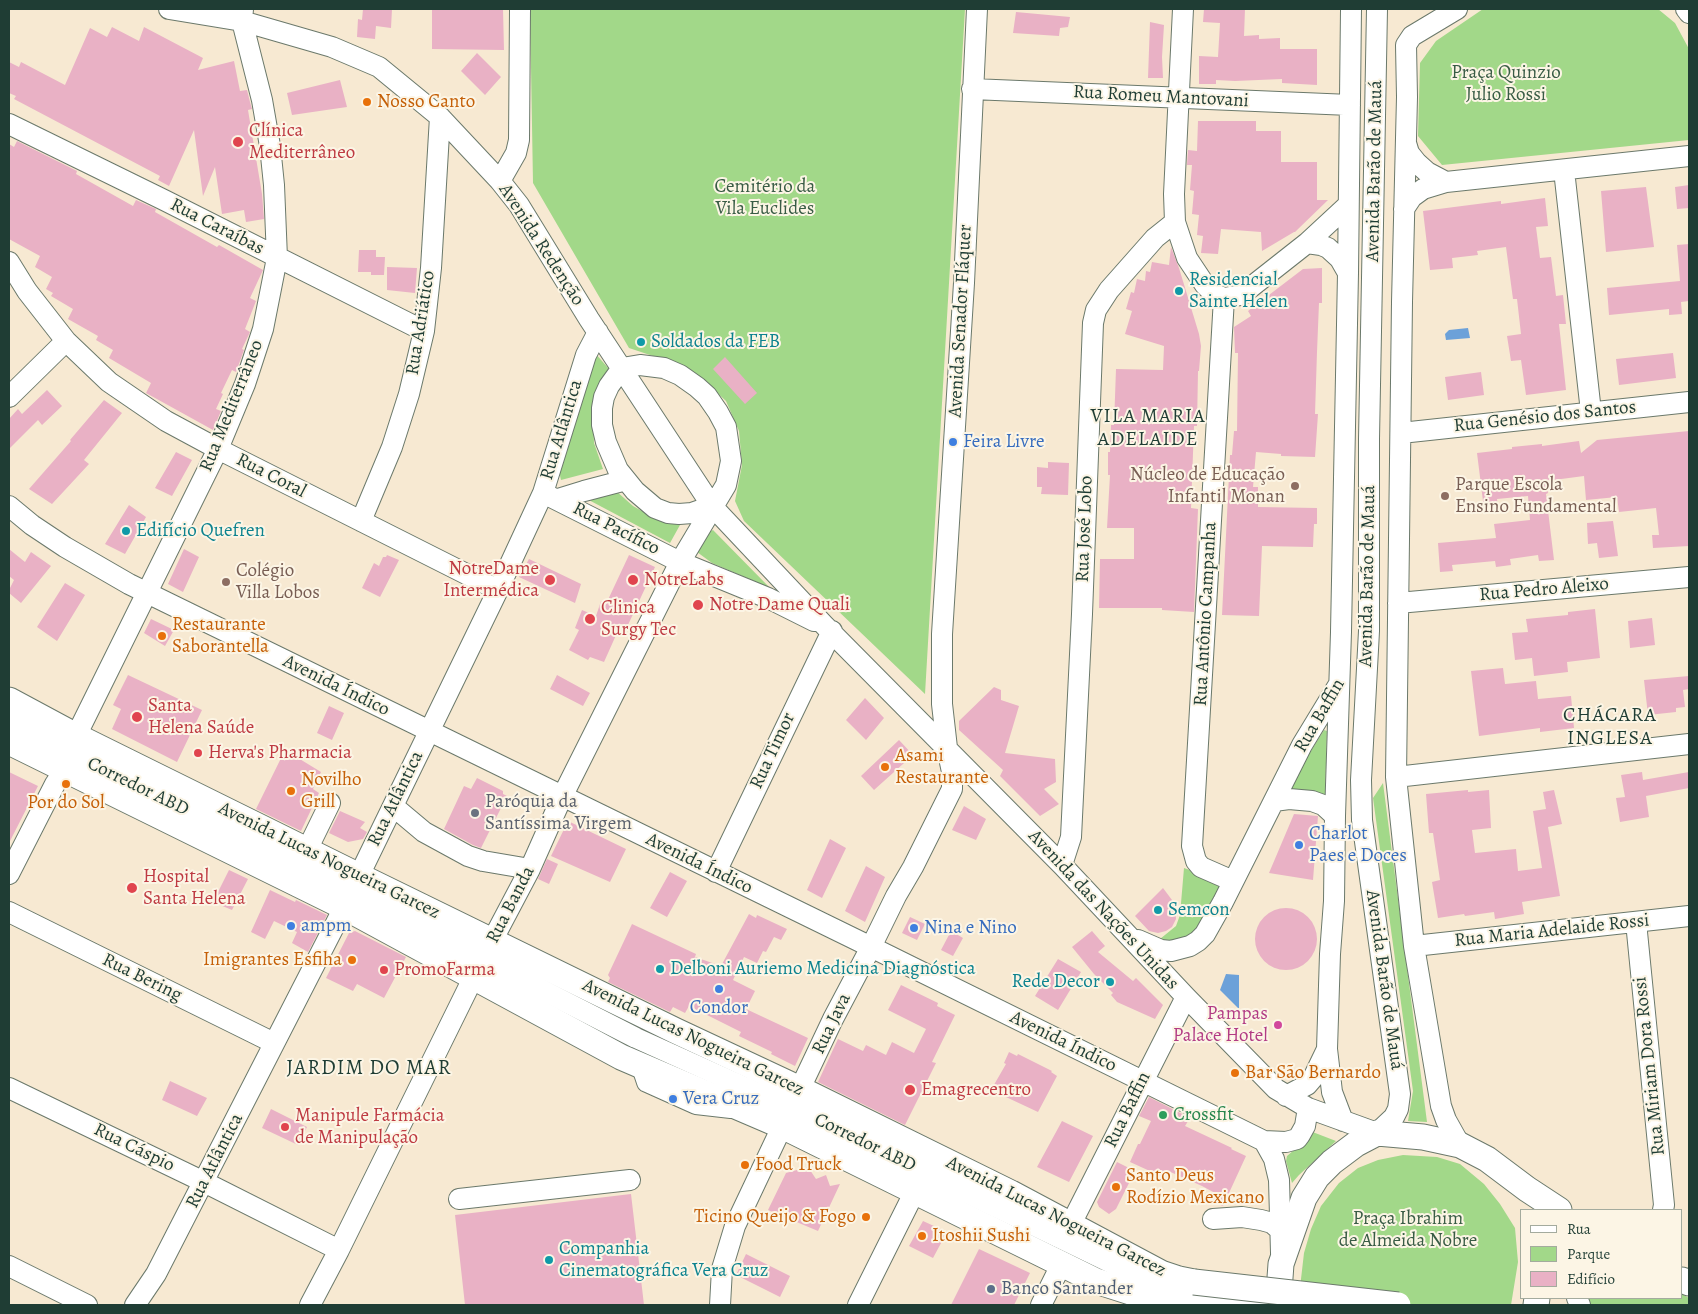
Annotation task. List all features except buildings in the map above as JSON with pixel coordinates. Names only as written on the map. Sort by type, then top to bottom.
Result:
[{"type":"main road","name":"Avenida Lucas Nogueira Garcez","points":[[9,700],[76,736],[307,850],[352,892],[483,960],[621,1058],[743,1109],[791,1108],[956,1158],[1161,1273],[1179,1279],[1185,1294]]},
{"type":"main road","name":"Avenida Lucas Nogueira Garcez","points":[[9,742],[67,771],[352,892],[483,960],[676,1031],[914,1191],[1096,1281],[1125,1305]]},
{"type":"main road","name":"Avenida das Nações Unidas","points":[[1377,1133],[1423,1137],[1460,1145],[1487,1159],[1531,1204],[1554,1209]]},
{"type":"main road","points":[[1276,1305],[1281,1264],[1304,1198],[1317,1177],[1340,1154],[1377,1133]]},
{"type":"main road","name":"Avenida Lucas Nogueira Garcez","points":[[1096,1281],[1185,1294],[1398,1305]]},
{"type":"street","name":"Avenida Redenção","points":[[169,9],[242,15],[332,47],[379,67],[440,117],[519,205],[598,332],[712,506]]},
{"type":"street","points":[[500,182],[516,153],[519,140],[520,9]]},
{"type":"street","name":"Avenida Senador Fláquer","points":[[947,748],[942,704],[942,634],[964,283],[977,9]]},
{"type":"street","points":[[1183,9],[1174,194],[1175,222],[1187,258],[1196,273],[1213,293],[1224,298],[1241,296],[1307,243],[1348,205]]},
{"type":"street","name":"Avenida Barão de Mauá","points":[[1343,1121],[1332,1092],[1327,1049],[1334,901],[1348,273],[1351,9]]},
{"type":"street","name":"Avenida Barão de Mauá","points":[[1377,9],[1369,438],[1369,632],[1362,820],[1400,1094],[1398,1110],[1377,1133]]},
{"type":"street","name":"Avenida Barão de Mauá","points":[[1456,9],[1417,33],[1407,41],[1406,45],[1407,97],[1396,777],[1414,946],[1441,1106],[1446,1120],[1460,1145]]},
{"type":"street","points":[[1686,9],[1689,13]]},
{"type":"street","name":"Rua Mediterrâneo","points":[[76,736],[218,450],[245,384],[263,330],[277,258],[274,185],[262,100],[242,15]]},
{"type":"street","name":"Rua Romeu Mantovani","points":[[972,89],[1350,105]]},
{"type":"street","points":[[1375,137],[1395,108],[1407,97]]},
{"type":"street","name":"Rua Adriático","points":[[361,521],[392,447],[409,394],[424,331],[431,268],[440,117]]},
{"type":"street","name":"Rua Caraíbas","points":[[9,124],[424,331]]},
{"type":"street","points":[[1406,143],[1409,152],[1417,163],[1427,172],[1446,182]]},
{"type":"street","points":[[1404,209],[1412,197],[1423,189],[1446,182],[1689,156]]},
{"type":"street","points":[[1555,171],[1554,180],[1568,210],[1591,412]]},
{"type":"street","name":"Rua José Lobo","points":[[1062,865],[1071,837],[1093,322],[1098,306],[1114,284],[1155,238],[1175,222]]},
{"type":"street","points":[[1307,243],[1328,248],[1340,259],[1348,273]]},
{"type":"street","name":"Rua Coral","points":[[9,262],[27,291],[66,342],[109,382],[166,421],[218,450],[498,590]]},
{"type":"street","name":"Rua Antônio Campanha","points":[[1224,298],[1192,846],[1196,861],[1201,867],[1234,881]]},
{"type":"street","name":"Rua Atlântica","points":[[135,1305],[156,1274],[204,1182],[352,892],[428,731],[498,590],[551,496],[586,354],[598,332]]},
{"type":"street","points":[[9,397],[66,342]]},
{"type":"street","name":"Rua Banda","points":[[310,1305],[530,870],[562,797],[680,562],[726,485],[731,461],[726,427],[718,412],[702,392],[680,375],[664,368],[640,365],[622,368]]},
{"type":"street","points":[[622,368],[609,386],[604,398],[602,425],[612,458],[626,480],[646,501],[655,508],[668,513],[692,513],[712,506]]},
{"type":"street","name":"Rua Genésio dos Santos","points":[[1401,433],[1689,402]]},
{"type":"street","points":[[551,496],[584,491],[626,480]]},
{"type":"street","name":"Rua Pacífico","points":[[551,496],[680,562],[768,598],[828,629]]},
{"type":"street","name":"Avenida Índico","points":[[9,506],[65,547],[146,593],[872,947],[1264,1141],[1286,1142],[1297,1139],[1306,1126],[1308,1108]]},
{"type":"street","name":"Avenida das Nações Unidas","points":[[712,506],[828,629],[1062,865],[1276,1090],[1308,1108],[1377,1133]]},
{"type":"street","name":"Rua Pedro Aleixo","points":[[1398,603],[1689,577]]},
{"type":"street","name":"Rua Timor","points":[[716,872],[828,629]]},
{"type":"street","name":"Rua Baffin","points":[[1129,936],[1161,950],[1181,950],[1198,941],[1212,924],[1302,745],[1369,632]]},
{"type":"street","points":[[1367,674],[1397,676]]},
{"type":"street","name":"Corredor ABD","points":[[9,722],[58,748],[352,892]]},
{"type":"street","points":[[1396,777],[1689,744]]},
{"type":"street","name":"Rua Java","points":[[720,1305],[722,1269],[735,1226],[833,1019],[952,790],[952,772],[947,748]]},
{"type":"street","points":[[9,874],[59,778],[67,771]]},
{"type":"street","points":[[1274,801],[1289,799],[1312,800],[1323,805],[1335,816]]},
{"type":"street","points":[[307,850],[330,803]]},
{"type":"street","points":[[393,806],[424,832],[468,856],[483,861],[530,870]]},
{"type":"street","name":"Rua Bering","points":[[9,912],[274,1044]]},
{"type":"street","name":"Rua Maria Adelaide Rossi","points":[[1414,946],[1689,916]]},
{"type":"street","name":"Rua Miriam Dora Rossi","points":[[1636,922],[1663,1209]]},
{"type":"street","name":"Rua Baffin","points":[[1071,1224],[1186,997]]},
{"type":"street","name":"Avenida Barão de Mauá","points":[[1286,1096],[1307,1085],[1313,1078],[1327,1049]]},
{"type":"street","name":"Rua Cáspio","points":[[9,1088],[204,1182],[339,1250]]},
{"type":"street","name":"Corredor ABD","points":[[791,1108],[1159,1286],[1185,1294],[1276,1305]]},
{"type":"street","points":[[1264,1141],[1274,1159],[1280,1190],[1281,1264]]},
{"type":"street","points":[[459,1199],[630,1180]]},
{"type":"street","points":[[1242,1217],[1263,1207],[1280,1190]]},
{"type":"street","points":[[858,1305],[914,1191]]},
{"type":"street","points":[[1213,1219],[1242,1217],[1267,1221],[1281,1231]]},
{"type":"street","points":[[1041,1305],[1062,1263]]},
{"type":"street","points":[[9,1266],[87,1305]]},
{"type":"green space","name":"Cemitério da Vila Euclides","points":[[530,9],[965,9],[925,694],[744,521],[735,501],[742,465],[739,431],[726,401],[702,379],[668,361],[629,348],[533,183]]},
{"type":"green space","name":"Praça Quinzio Julio Rossi","points":[[1483,9],[1658,9],[1675,23],[1689,49],[1689,140],[1442,165],[1418,136],[1420,63],[1436,41]]},
{"type":"green space","points":[[595,353],[609,369],[593,414],[594,443],[603,469],[561,480],[559,471]]},
{"type":"green space","points":[[615,490],[633,506],[656,519],[680,525],[670,543],[585,498]]},
{"type":"green space","points":[[713,530],[770,588],[712,563],[697,552],[704,535]]},
{"type":"green space","points":[[1324,730],[1327,731],[1325,796],[1285,793]]},
{"type":"green space","points":[[1383,783],[1427,1122],[1408,1121],[1413,1091],[1373,798]]},
{"type":"green space","points":[[1184,868],[1230,884],[1211,919],[1176,947],[1160,939],[1176,926],[1180,915]]},
{"type":"green space","points":[[1310,1131],[1336,1141],[1292,1183],[1286,1161],[1287,1156],[1307,1139]]},
{"type":"green space","name":"Praça Ibrahim de Almeida Nobre","points":[[1403,1155],[1437,1157],[1460,1164],[1484,1184],[1500,1204],[1515,1228],[1518,1262],[1511,1305],[1298,1305],[1304,1253],[1311,1229],[1321,1206],[1339,1183],[1358,1168],[1378,1160]]},
{"type":"green space","points":[[1683,1295],[1689,1298],[1689,1305],[1588,1305],[1585,1299],[1683,1299]]},
{"type":"water","points":[[1468,328],[1470,338],[1446,340],[1445,334],[1449,330]]},
{"type":"water","points":[[1226,974],[1239,975],[1239,1009],[1220,990]]},
{"type":"place","name":"Nosso Canto","points":[[367,102]]},
{"type":"place","name":"Clínica Mediterrâneo","points":[[238,142]]},
{"type":"place","name":"Residencial Sainte Helen","points":[[1179,291]]},
{"type":"place","name":"Soldados da FEB","points":[[641,342]]},
{"type":"place","name":"Feira Livre","points":[[953,442]]},
{"type":"place","name":"Núcleo de Educação Infantil Monan","points":[[1295,486]]},
{"type":"place","name":"Parque Escola Ensino Fundamental","points":[[1445,496]]},
{"type":"place","name":"Edifício Quefren","points":[[126,531]]},
{"type":"place","name":"NotreDame Intermédica","points":[[550,580]]},
{"type":"place","name":"NotreLabs","points":[[633,580]]},
{"type":"place","name":"Colégio Villa Lobos","points":[[226,582]]},
{"type":"place","name":"Notre Dame Quali","points":[[698,605]]},
{"type":"place","name":"Clinica Surgy Tec","points":[[590,619]]},
{"type":"place","name":"Restaurante Saborantella","points":[[162,636]]},
{"type":"place","name":"Santa Helena Saúde","points":[[137,717]]},
{"type":"place","name":"Herva's Pharmacia","points":[[198,753]]},
{"type":"place","name":"Asami Restaurante","points":[[885,767]]},
{"type":"place","name":"Por do Sol","points":[[66,784]]},
{"type":"place","name":"Novilho Grill","points":[[291,791]]},
{"type":"place","name":"Paróquia da Santíssima Virgem","points":[[475,813]]},
{"type":"place","name":"Charlot Paes e Doces","points":[[1299,845]]},
{"type":"place","name":"Hospital Santa Helena","points":[[132,888]]},
{"type":"place","name":"Semcon","points":[[1158,910]]},
{"type":"place","name":"ampm","points":[[291,926]]},
{"type":"place","name":"Nina e Nino","points":[[914,928]]},
{"type":"place","name":"Imigrantes Esfiha","points":[[352,960]]},
{"type":"place","name":"Delboni Auriemo Medicina Diagnóstica","points":[[660,969]]},
{"type":"place","name":"PromoFarma","points":[[384,970]]},
{"type":"place","name":"Rede Decor","points":[[1110,982]]},
{"type":"place","name":"Condor","points":[[719,989]]},
{"type":"place","name":"Pampas Palace Hotel","points":[[1278,1025]]},
{"type":"place","name":"Bar São Bernardo","points":[[1235,1073]]},
{"type":"place","name":"Emagrecentro","points":[[910,1090]]},
{"type":"place","name":"Vera Cruz","points":[[673,1099]]},
{"type":"place","name":"Crossfit","points":[[1163,1115]]},
{"type":"place","name":"Manipule Farmácia de Manipulação","points":[[285,1127]]},
{"type":"place","name":"Food Truck","points":[[745,1165]]},
{"type":"place","name":"Santo Deus Rodízio Mexicano","points":[[1116,1187]]},
{"type":"place","name":"Ticino Queijo & Fogo","points":[[866,1217]]},
{"type":"place","name":"Itoshii Sushi","points":[[922,1236]]},
{"type":"place","name":"Companhia Cinematográfica Vera Cruz","points":[[549,1260]]},
{"type":"place","name":"Banco Santander","points":[[991,1289]]},
{"type":"district","name":"VILA MARIA ADELAIDE","points":[[1148,428]]},
{"type":"district","name":"CHÁCARA INGLESA","points":[[1610,728]]},
{"type":"district","name":"JARDIM DO MAR","points":[[369,1069]]}]
